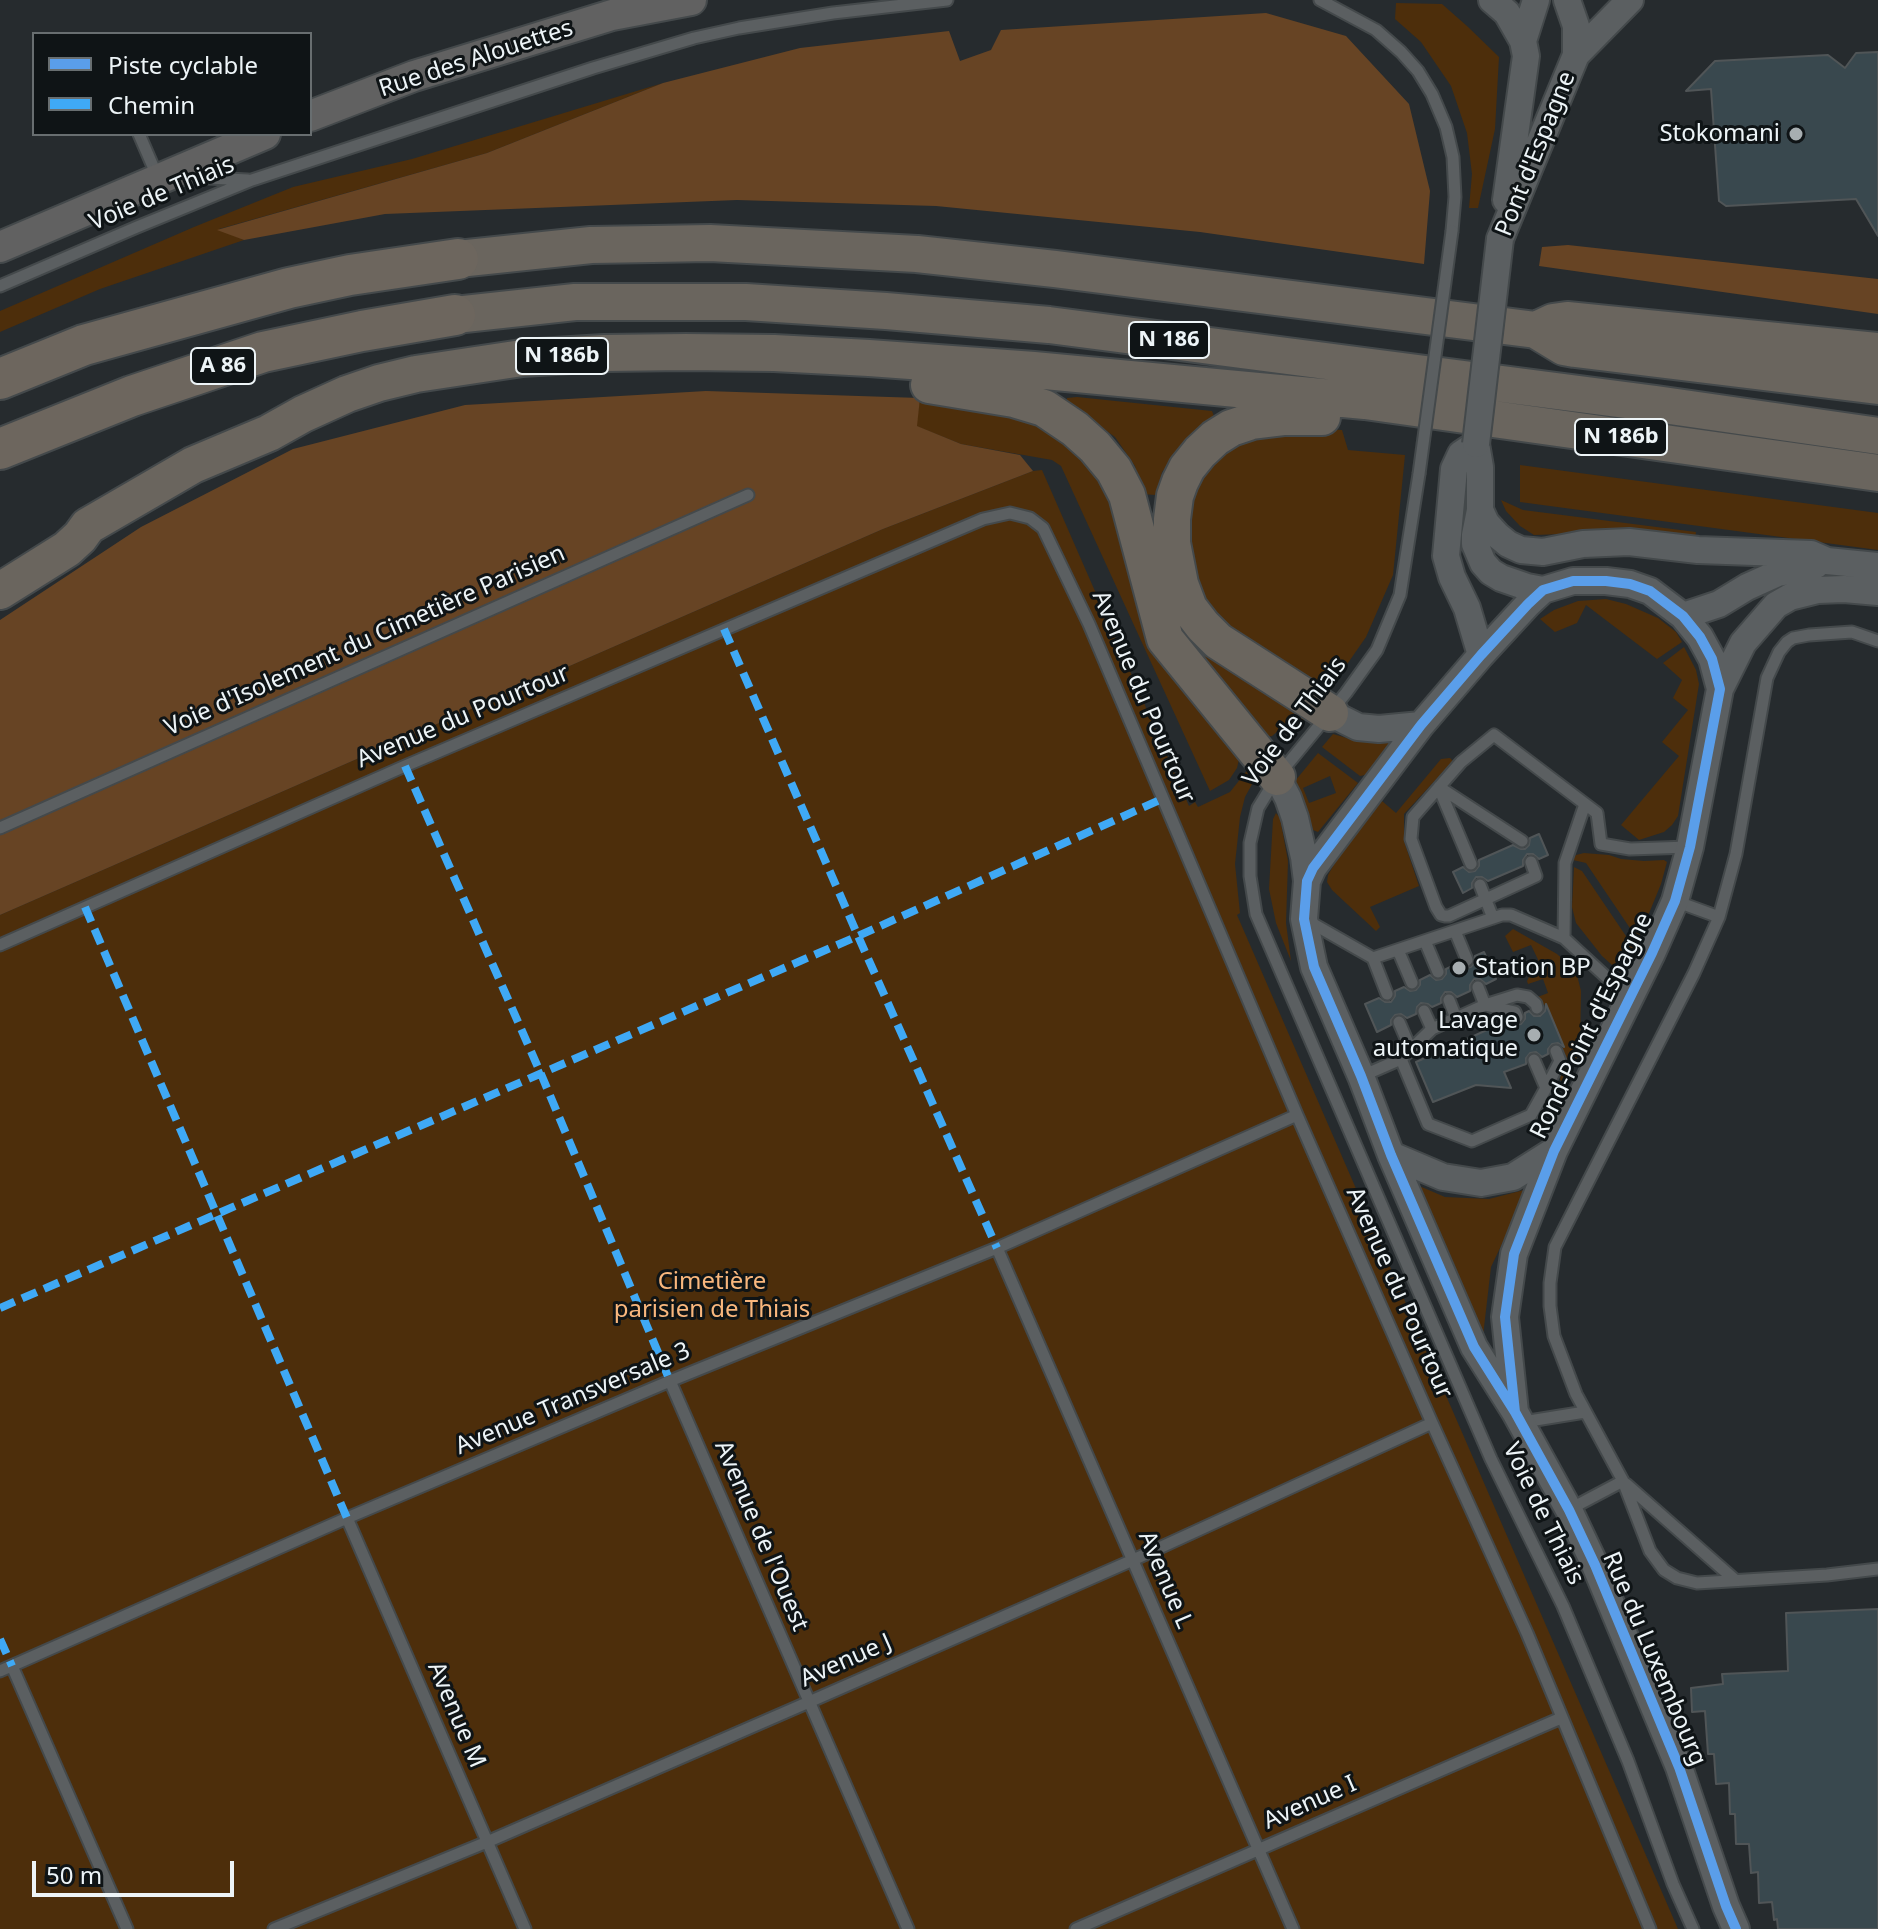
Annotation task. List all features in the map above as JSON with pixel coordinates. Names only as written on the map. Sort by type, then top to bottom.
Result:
[{"type":"highway","name":"N 186","points":[[458,259],[591,245],[710,243],[917,254],[1536,330],[1564,347],[1575,349],[1878,386]]},
{"type":"highway","name":"A 86","points":[[0,379],[84,345],[277,291],[350,275],[458,259]]},
{"type":"highway","name":"N 186","points":[[455,315],[575,302],[746,302],[901,312],[1065,327],[1878,436]]},
{"type":"highway","name":"A 86","points":[[0,449],[132,396],[263,352],[455,315]]},
{"type":"highway","points":[[1536,330],[1567,320],[1878,351]]},
{"type":"highway","name":"N 186b","points":[[0,569],[72,528],[88,526],[193,465],[269,433],[347,394],[416,374],[522,358],[604,353],[686,352],[869,358],[1365,401],[1878,473]]},
{"type":"highway","points":[[869,358],[885,375],[909,384],[977,391],[1044,408],[1095,447],[1114,470],[1127,495],[1165,639],[1277,777]]},
{"type":"highway","points":[[1330,713],[1218,641],[1203,626],[1189,608],[1180,584],[1172,543],[1172,519],[1175,496],[1187,468],[1215,438],[1231,428],[1252,421],[1285,417],[1328,417],[1345,413],[1365,401]]},
{"type":"highway","points":[[0,591],[67,549],[88,526]]},
{"type":"main road","name":"Rue des Alouettes","points":[[312,115],[609,8],[691,0]]},
{"type":"main road","points":[[0,247],[260,136]]},
{"type":"street","points":[[1492,0],[1507,13],[1523,41],[1526,56],[1500,239]]},
{"type":"street","points":[[1523,41],[1536,0]]},
{"type":"street","points":[[1567,0],[1576,26],[1576,55]]},
{"type":"street","points":[[1576,55],[1630,0]]},
{"type":"street","name":"Pont d'Espagne","points":[[1543,590],[1501,578],[1483,563],[1475,544],[1480,510],[1476,444],[1500,239],[1576,55]]},
{"type":"street","points":[[1476,444],[1461,454],[1456,462],[1446,556],[1467,608],[1481,655]]},
{"type":"street","points":[[1480,510],[1497,535],[1521,550],[1543,552],[1583,544],[1629,542],[1698,550],[1811,554],[1827,561],[1878,566]]},
{"type":"street","points":[[1683,616],[1719,604],[1778,573],[1827,561]]},
{"type":"street","name":"Rond-Point d'Espagne","points":[[1518,1418],[1505,1317],[1514,1254],[1554,1151],[1675,901],[1690,847],[1720,689],[1712,659],[1700,637],[1683,616],[1650,591],[1606,581],[1573,581],[1543,590]]},
{"type":"street","points":[[1307,881],[1321,855],[1421,725],[1481,655],[1543,590]]},
{"type":"street","points":[[1720,689],[1743,643],[1776,605],[1790,597],[1818,590],[1878,592]]},
{"type":"street","points":[[1330,713],[1358,727],[1379,729],[1421,725]]},
{"type":"street","points":[[1277,777],[1295,818],[1304,857],[1307,881],[1304,919],[1314,967],[1474,1347],[1518,1418]]},
{"type":"street","points":[[1391,1155],[1443,1177],[1481,1183],[1513,1177],[1554,1151]]},
{"type":"street","name":"Rue du Luxembourg","points":[[1518,1418],[1569,1510],[1595,1565],[1679,1767],[1736,1929]]},
{"type":"lane","name":"Voie de Thiais","points":[[0,286],[252,180],[593,68],[694,38],[784,19],[947,0]]},
{"type":"lane","name":"Voie de Thiais","points":[[1320,0],[1376,30],[1418,71],[1446,127],[1453,157],[1455,197],[1400,595],[1377,650],[1277,777],[1258,808],[1250,843],[1250,876],[1256,914],[1491,1459],[1563,1606],[1628,1761],[1673,1884],[1693,1929]]},
{"type":"lane","points":[[140,136],[163,177],[252,180]]},
{"type":"lane","name":"Voie d'Isolement du Cimetière Parisien","points":[[0,828],[748,495]]},
{"type":"lane","name":"Avenue du Pourtour","points":[[0,945],[405,766],[983,519],[1010,513],[1030,518],[1043,528],[1114,682],[1297,1115],[1527,1633],[1650,1929]]},
{"type":"lane","points":[[1878,641],[1852,632],[1809,635],[1793,638],[1779,652],[1767,678],[1736,854],[1719,917],[1694,973],[1555,1247],[1550,1283],[1554,1336],[1569,1377],[1623,1481],[1650,1551],[1664,1570],[1677,1578],[1697,1583],[1878,1569]]},
{"type":"lane","points":[[1531,862],[1536,876],[1449,916],[1441,915],[1436,907],[1414,850],[1410,831],[1413,817],[1461,762],[1494,735],[1597,813],[1601,844],[1630,849],[1690,847]]},
{"type":"lane","points":[[1439,787],[1522,841]]},
{"type":"lane","points":[[1439,787],[1471,864]]},
{"type":"lane","points":[[1564,938],[1565,863],[1585,804]]},
{"type":"lane","points":[[1480,885],[1493,918]]},
{"type":"lane","points":[[1675,901],[1719,917]]},
{"type":"lane","points":[[1373,958],[1502,915],[1511,915],[1564,938],[1629,999]]},
{"type":"lane","points":[[1304,919],[1373,958],[1387,994]]},
{"type":"lane","points":[[1455,931],[1467,960]]},
{"type":"lane","points":[[1425,941],[1438,972]]},
{"type":"lane","points":[[1398,950],[1412,983]]},
{"type":"lane","points":[[1478,987],[1485,1005]]},
{"type":"lane","points":[[1361,1076],[1401,1059],[1432,1029],[1485,1005],[1517,995],[1528,997],[1537,1008]]},
{"type":"lane","points":[[1449,1000],[1456,1018]]},
{"type":"lane","points":[[1485,1005],[1515,1012],[1517,1017]]},
{"type":"lane","points":[[1424,1011],[1432,1029]]},
{"type":"lane","points":[[1399,1022],[1411,1050]]},
{"type":"lane","points":[[1401,1059],[1428,1124],[1472,1141],[1531,1115],[1560,1061],[1556,1051]]},
{"type":"lane","points":[[1534,1060],[1546,1088]]},
{"type":"lane","name":"Avenue Transversale 3","points":[[6,1668],[670,1381],[997,1248],[1297,1115]]},
{"type":"lane","name":"Avenue L","points":[[997,1248],[1293,1929]]},
{"type":"lane","name":"Avenue de l'Ouest","points":[[670,1381],[908,1929]]},
{"type":"lane","points":[[1518,1418],[1585,1412]]},
{"type":"lane","name":"Avenue J","points":[[274,1929],[487,1842],[809,1702],[1133,1560],[1432,1423]]},
{"type":"lane","points":[[1569,1510],[1623,1481]]},
{"type":"lane","points":[[1623,1481],[1735,1580]]},
{"type":"lane","name":"Avenue M","points":[[347,1518],[525,1929]]},
{"type":"lane","points":[[6,1668],[127,1929]]},
{"type":"lane","name":"Avenue I","points":[[1076,1929],[1561,1718]]},
{"type":"green space","points":[[1396,3],[1442,4],[1499,57],[1495,129],[1478,208],[1469,208],[1472,174],[1467,133],[1451,86],[1421,42],[1395,19]]},
{"type":"green space","points":[[663,83],[487,153],[219,229],[244,240],[100,289],[0,332],[0,311],[293,187],[412,159]]},
{"type":"green space","points":[[920,398],[1034,417],[1090,457],[1122,519],[1147,633],[1170,674],[1240,755],[1237,768],[1229,780],[1210,791],[1061,466],[1052,460],[961,444],[916,426]]},
{"type":"green space","points":[[1067,398],[1212,411],[1215,419],[1184,445],[1162,472],[1156,495],[1141,494],[1135,466],[1115,437],[1082,413],[1066,406]]},
{"type":"green space","points":[[1296,428],[1342,430],[1348,450],[1405,455],[1393,575],[1366,637],[1327,693],[1228,626],[1200,591],[1186,530],[1189,498],[1204,468],[1223,452],[1255,438]]},
{"type":"green space","points":[[1520,465],[1878,513],[1878,550],[1520,502]]},
{"type":"green space","name":"Cimetière parisien de Thiais","points":[[1042,470],[1189,806],[1195,802],[1198,807],[1230,792],[1249,768],[1256,777],[1245,797],[1240,817],[1235,864],[1240,913],[1237,915],[1678,1929],[0,1929],[0,915],[883,529]]},
{"type":"green space","points":[[1501,500],[1523,510],[1696,532],[1695,539],[1622,532],[1534,535],[1520,526],[1506,511]]},
{"type":"green space","points":[[1606,599],[1658,618],[1676,632],[1682,642],[1657,659],[1586,605],[1577,623],[1555,632],[1540,619],[1578,601]]},
{"type":"green space","points":[[1190,634],[1305,716],[1303,724],[1300,727],[1285,725],[1266,737],[1184,635]]},
{"type":"green space","points":[[1684,647],[1696,670],[1699,684],[1678,816],[1664,832],[1639,840],[1621,825],[1679,756],[1662,742],[1688,710],[1673,698],[1682,680],[1663,663]]},
{"type":"green space","points":[[1333,734],[1357,741],[1391,743],[1365,775],[1360,776],[1322,747]]},
{"type":"green space","points":[[1318,753],[1358,783],[1318,832],[1313,830],[1295,781]],"holes":[[[1330,776],[1336,793],[1309,803],[1303,788]]]},
{"type":"green space","points":[[1450,758],[1453,761],[1404,814],[1404,841],[1419,886],[1370,907],[1380,927],[1376,931],[1332,890],[1327,882],[1328,875],[1340,854],[1382,801],[1396,813],[1441,759]]},
{"type":"green space","points":[[1276,813],[1280,818],[1288,861],[1286,923],[1291,961],[1276,923],[1269,889],[1273,819]]},
{"type":"green space","points":[[1584,853],[1667,862],[1638,940],[1586,863],[1573,860],[1576,855]]},
{"type":"green space","points":[[1574,867],[1582,871],[1634,948],[1621,973],[1602,956],[1576,923],[1572,907]]},
{"type":"green space","points":[[1513,929],[1557,954],[1576,971],[1581,991],[1580,1051],[1565,1083],[1560,1080],[1563,1065],[1559,1050],[1564,1047],[1546,1004],[1539,1007],[1535,998],[1548,993],[1543,979],[1528,984],[1527,981],[1530,975],[1543,970],[1531,945],[1513,952],[1505,936]]},
{"type":"green space","points":[[1417,1185],[1445,1197],[1489,1199],[1528,1189],[1491,1267],[1483,1336]]},
{"type":"shaded area","points":[[1266,13],[1346,36],[1409,104],[1430,191],[1424,264],[1200,232],[936,206],[737,200],[385,214],[244,240],[217,230],[487,153],[663,83],[800,48],[949,31],[960,61],[991,50],[1001,30]]},
{"type":"shaded area","points":[[1568,245],[1878,279],[1878,314],[1539,266],[1542,247]]},
{"type":"shaded area","points":[[706,391],[920,398],[917,426],[961,444],[1020,455],[1033,471],[883,529],[0,915],[0,620],[141,527],[293,449],[465,405]]},
{"type":"building","name":"Stokomani","points":[[1878,52],[1878,236],[1856,199],[1726,206],[1719,201],[1711,89],[1686,91],[1715,61],[1828,55],[1845,68],[1856,53]]},
{"type":"building","points":[[1539,834],[1548,855],[1539,859],[1527,854],[1523,866],[1488,881],[1476,877],[1472,888],[1463,893],[1453,872],[1463,867],[1469,872],[1475,871],[1479,860],[1513,845],[1525,849],[1530,838]]},
{"type":"building","points":[[1484,952],[1496,979],[1486,984],[1474,979],[1470,991],[1457,997],[1445,992],[1441,1003],[1432,1007],[1421,1003],[1416,1014],[1407,1018],[1401,1014],[1395,1015],[1391,1025],[1377,1032],[1365,1004],[1379,998],[1391,1002],[1395,991],[1404,987],[1410,991],[1416,990],[1420,980],[1430,975],[1436,980],[1442,979],[1446,969],[1459,963],[1465,968],[1471,967],[1475,956]]},
{"type":"building","points":[[1546,1004],[1564,1047],[1558,1043],[1552,1044],[1548,1054],[1542,1057],[1536,1052],[1530,1053],[1526,1064],[1504,1072],[1511,1088],[1476,1085],[1433,1102],[1416,1062],[1509,1020],[1515,1025],[1521,1024],[1529,1011],[1534,1016],[1540,1016]]},
{"type":"building","points":[[1878,1609],[1878,1929],[1778,1929],[1772,1902],[1759,1903],[1758,1872],[1751,1873],[1749,1844],[1736,1844],[1735,1814],[1730,1814],[1729,1783],[1716,1784],[1714,1754],[1708,1754],[1705,1711],[1692,1712],[1691,1688],[1723,1684],[1722,1674],[1788,1671],[1786,1613]]},
{"type":"marked path","points":[[724,629],[997,1248]]},
{"type":"marked path","points":[[405,766],[541,1074],[670,1381]]},
{"type":"marked path","points":[[0,1308],[858,936],[1164,798]]},
{"type":"marked path","points":[[85,907],[347,1518]]},
{"type":"marked path","points":[[0,1639],[12,1666]]},
{"type":"cycle path","points":[[1515,1412],[1505,1317],[1514,1254],[1554,1151],[1675,901],[1690,847],[1720,689],[1712,659],[1683,616],[1650,591],[1606,581],[1573,581],[1543,590],[1481,655],[1421,725],[1313,868],[1307,881],[1304,919],[1314,967],[1474,1347],[1515,1412],[1569,1510],[1595,1565],[1679,1767],[1736,1929]]},
{"type":"place","name":"Stokomani","points":[[1796,134]]},
{"type":"place","name":"Station BP","points":[[1459,968]]},
{"type":"place","name":"Lavage automatique","points":[[1534,1035]]}]
